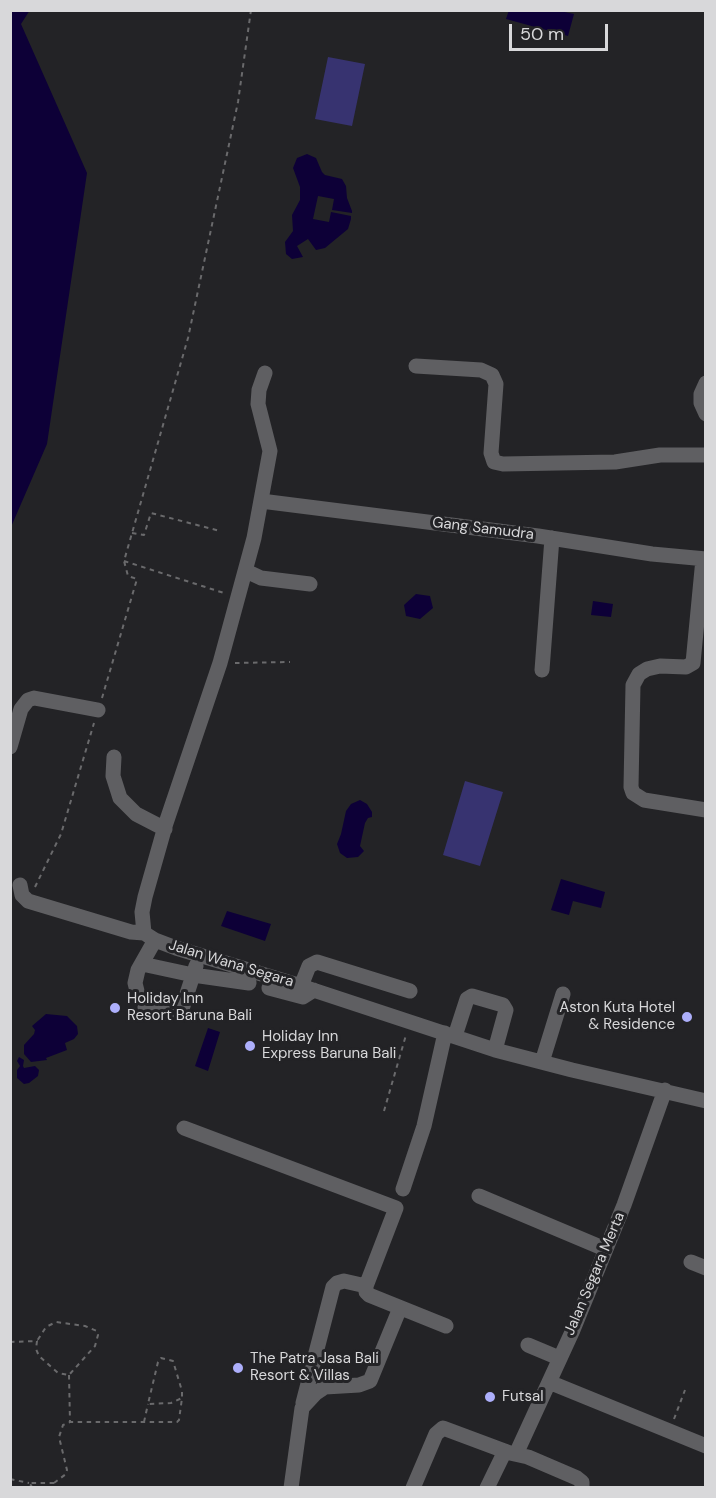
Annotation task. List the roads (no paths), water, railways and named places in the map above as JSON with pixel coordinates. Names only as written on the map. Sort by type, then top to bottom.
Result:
[{"type":"street","points":[[416,366],[481,370],[492,375],[496,384],[491,453],[494,462],[503,464],[615,462],[660,455],[705,455]]},
{"type":"street","points":[[136,991],[135,983],[150,937],[142,912],[143,905],[165,829],[220,663],[246,571],[261,501],[270,451],[258,404],[259,390],[265,373]]},
{"type":"street","points":[[705,383],[702,403],[705,414]]},
{"type":"street","name":"Gang Samudra","points":[[261,501],[552,538],[704,564]]},
{"type":"street","points":[[542,670],[552,538]]},
{"type":"street","points":[[704,564],[693,663],[686,667],[660,666],[647,669],[639,674],[633,685],[631,787],[633,793],[644,800],[705,810]]},
{"type":"street","points":[[246,571],[261,578],[310,584]]},
{"type":"street","points":[[10,747],[21,709],[28,700],[34,698],[98,710]]},
{"type":"street","points":[[114,757],[113,776],[120,798],[136,814],[165,829]]},
{"type":"street","name":"Jalan Wana Segara","points":[[20,885],[22,895],[28,901],[150,937],[199,955],[495,1050],[705,1101]]},
{"type":"street","points":[[145,1007],[160,1013],[175,1013],[183,1006],[199,955]]},
{"type":"street","points":[[269,988],[303,997],[307,988],[309,966],[317,962],[410,991]]},
{"type":"street","points":[[142,964],[193,975],[249,983]]},
{"type":"street","points":[[542,1062],[563,994]]},
{"type":"street","points":[[403,1189],[450,1035],[467,999],[472,996],[503,1005],[506,1010],[495,1050]]},
{"type":"street","name":"Jalan Segara Merta","points":[[487,1488],[510,1453],[549,1382],[573,1330],[624,1205],[665,1090]]},
{"type":"street","points":[[184,1128],[396,1208],[366,1286],[366,1292],[446,1326]]},
{"type":"street","points":[[479,1196],[605,1249]]},
{"type":"street","points":[[291,1488],[302,1408],[333,1287],[344,1281],[366,1286]]},
{"type":"street","points":[[302,1408],[316,1393],[326,1387],[359,1385],[370,1381],[400,1308]]},
{"type":"street","points":[[528,1344],[559,1358]]},
{"type":"street","points":[[549,1382],[705,1446]]},
{"type":"street","points":[[413,1488],[436,1434],[441,1428],[510,1453],[525,1456],[578,1478],[582,1482],[582,1488]]},
{"type":"place","name":"Holiday Inn Resort Baruna Bali","points":[[115,1008]]},
{"type":"place","name":"Aston Kuta Hotel & Residence","points":[[687,1017]]},
{"type":"place","name":"Holiday Inn Express Baruna Bali","points":[[250,1046]]},
{"type":"place","name":"The Patra Jasa Bali Resort & Villas","points":[[238,1368]]},
{"type":"place","name":"Futsal","points":[[490,1397]]}]
